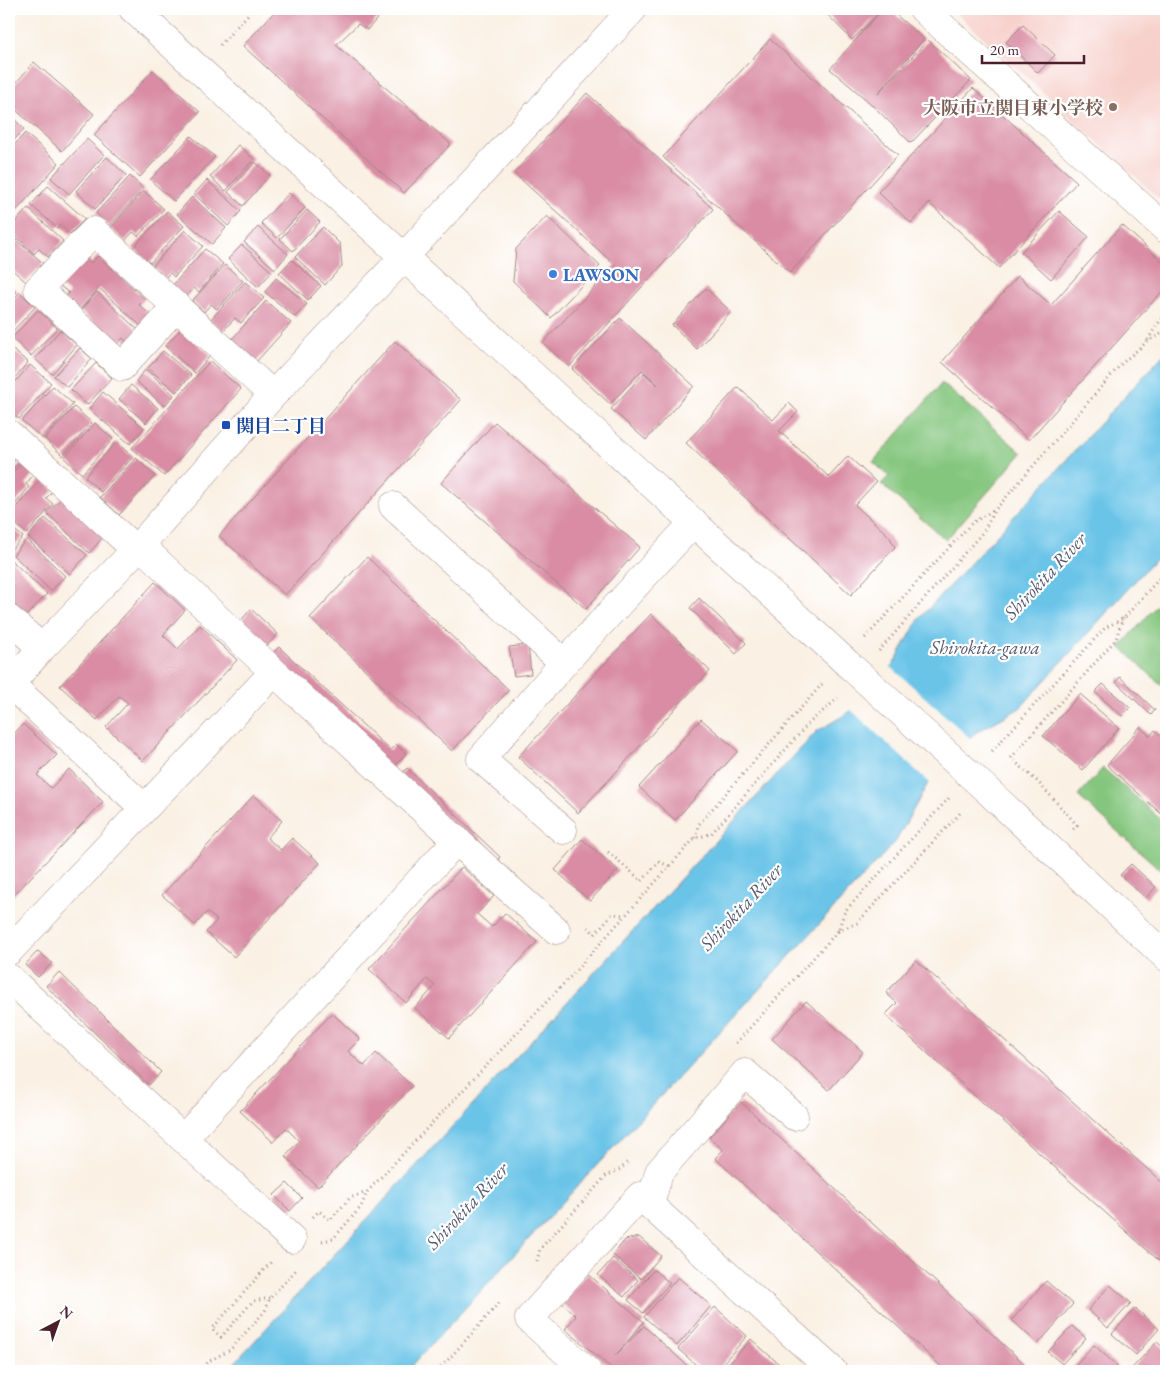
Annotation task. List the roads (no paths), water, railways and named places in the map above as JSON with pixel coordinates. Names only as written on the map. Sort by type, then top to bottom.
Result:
[{"type":"street","points":[[133,9],[694,522],[838,672],[973,776],[1166,956]]},
{"type":"street","points":[[144,808],[9,684],[138,547],[274,395],[633,9]]},
{"type":"street","points":[[923,9],[1166,229]]},
{"type":"street","points":[[177,306],[122,367],[38,289],[94,231],[177,306],[274,395]]},
{"type":"street","points":[[9,434],[138,547],[556,930]]},
{"type":"street","points":[[393,506],[564,663]]},
{"type":"street","points":[[563,830],[481,759],[564,663],[694,522]]},
{"type":"street","points":[[9,619],[42,648]]},
{"type":"street","points":[[9,951],[274,672]]},
{"type":"street","points":[[184,1138],[457,840]]},
{"type":"street","points":[[9,978],[184,1138],[304,1243]]},
{"type":"street","points":[[650,1205],[659,1172],[745,1073],[794,1116]]},
{"type":"street","points":[[587,1371],[529,1318],[640,1196],[833,1371]]},
{"type":"water","name":"Shirokita-gawa","points":[[1166,352],[1166,547],[1020,708],[975,733],[927,785],[896,841],[407,1371],[227,1371],[816,732],[851,711],[893,665],[919,619]]},
{"type":"place","name":"大阪市立関目東小学校","points":[[1113,107]]},
{"type":"place","name":"LAWSON","points":[[553,274]]},
{"type":"place","name":"関目二丁目","points":[[226,425]]},
{"type":"water label","name":"Shirokita River","points":[[1045,576]]},
{"type":"water label","name":"Shirokita River","points":[[741,907]]},
{"type":"water label","name":"Shirokita River","points":[[467,1206]]}]
